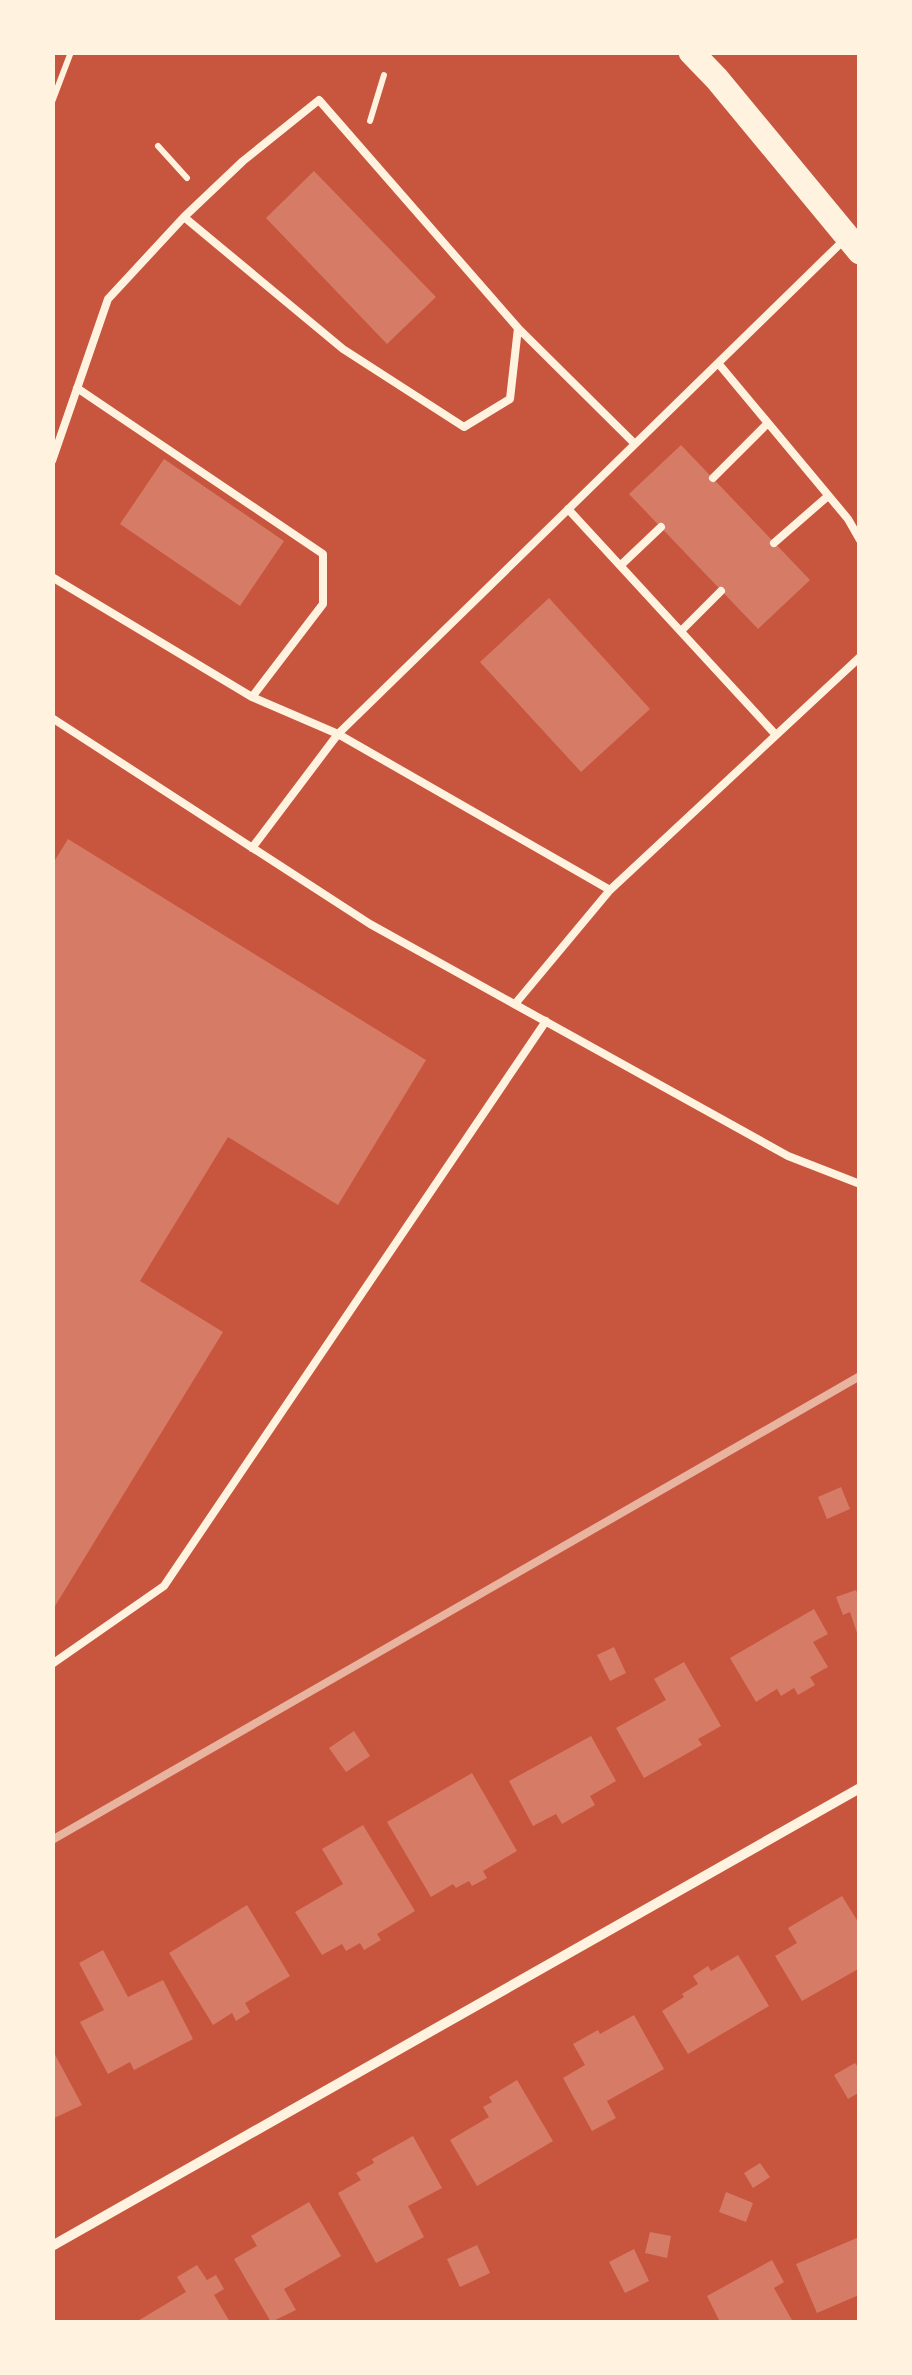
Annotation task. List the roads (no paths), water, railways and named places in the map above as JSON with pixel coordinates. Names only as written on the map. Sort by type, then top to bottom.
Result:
[{"type":"main road","points":[[691,52],[853,245]]},
{"type":"street","points":[[52,2246],[860,1788]]},
{"type":"lane","points":[[52,462],[108,299],[242,161],[319,100],[518,328],[635,444]]},
{"type":"lane","points":[[184,217],[344,349],[464,427],[510,400],[518,328]]},
{"type":"lane","points":[[252,848],[338,734],[718,364],[853,245]]},
{"type":"lane","points":[[718,364],[848,519],[860,540]]},
{"type":"lane","points":[[78,388],[323,554],[323,604],[252,696]]},
{"type":"lane","points":[[713,478],[768,423]]},
{"type":"lane","points":[[774,543],[828,496]]},
{"type":"lane","points":[[568,509],[776,735]]},
{"type":"lane","points":[[620,565],[661,527]]},
{"type":"lane","points":[[52,577],[252,696],[338,734],[610,890]]},
{"type":"lane","points":[[681,630],[721,591]]},
{"type":"lane","points":[[515,1004],[610,890],[860,657]]},
{"type":"lane","points":[[52,718],[370,924],[788,1156],[860,1184]]},
{"type":"lane","points":[[52,1664],[164,1586],[546,1021]]},
{"type":"railway","points":[[52,1840],[860,1376]]}]
